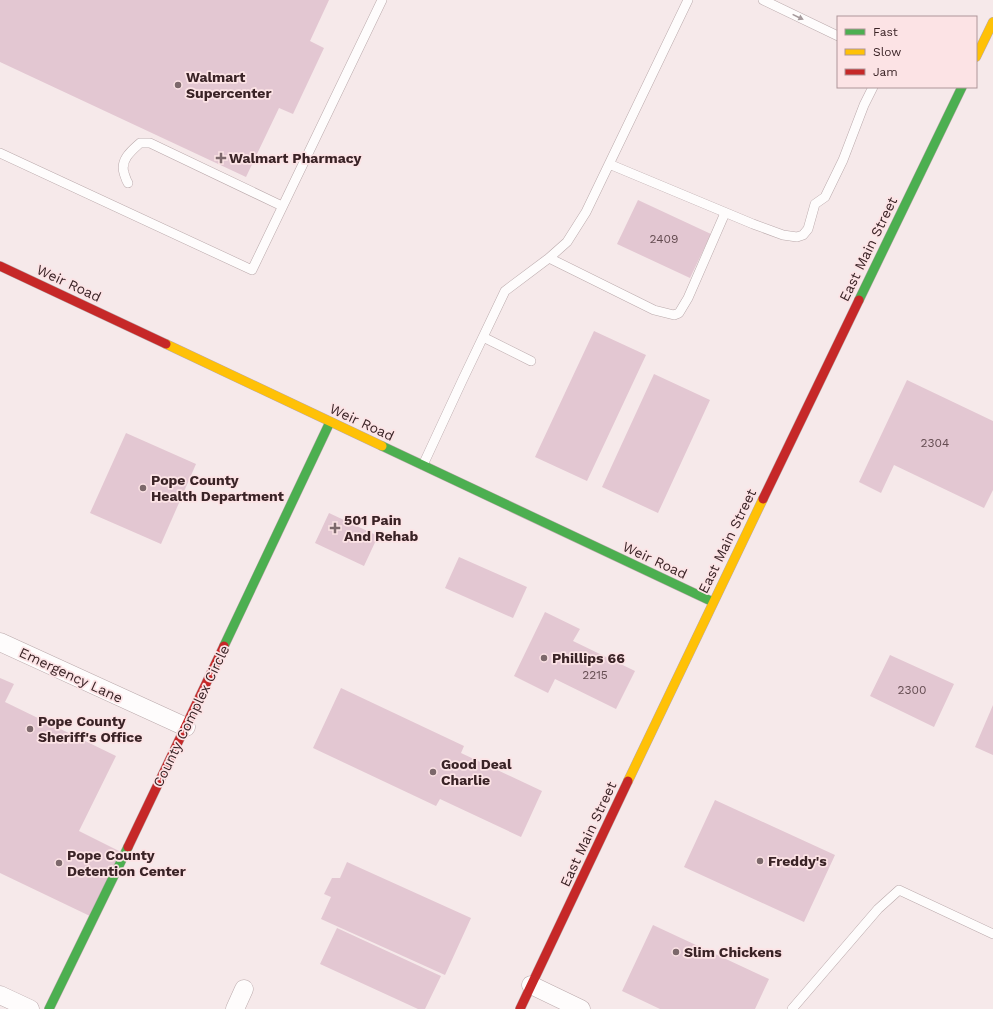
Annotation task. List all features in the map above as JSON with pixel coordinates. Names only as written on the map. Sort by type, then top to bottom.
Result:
[{"type":"main road","points":[[977,55],[993,22]]},
{"type":"main road","name":"East Main Street","points":[[520,1009],[713,602],[962,88]]},
{"type":"main road","name":"Weir Road","points":[[0,266],[713,602]]},
{"type":"main road","name":"County Complex Circle","points":[[49,1009],[186,727],[330,422]]},
{"type":"street","name":"Emergency Lane","points":[[0,642],[186,727]]},
{"type":"street","points":[[531,985],[581,1009]]},
{"type":"street","points":[[235,1009],[244,989]]},
{"type":"street","points":[[0,995],[30,1009]]},
{"type":"lane","points":[[0,153],[252,270],[382,0]]},
{"type":"lane","points":[[423,466],[505,291],[568,242],[586,212],[688,0]]},
{"type":"lane","points":[[763,0],[837,36]]},
{"type":"lane","points":[[609,164],[725,213],[783,235],[797,237],[803,235],[808,229],[815,204],[825,197],[843,160],[864,104],[872,88]]},
{"type":"lane","points":[[128,182],[123,172],[124,162],[130,152],[140,143],[150,143],[282,206]]},
{"type":"lane","points":[[549,258],[654,310],[674,315],[679,313],[688,298],[725,213]]},
{"type":"lane","points":[[483,336],[531,361]]},
{"type":"lane","points":[[792,1009],[878,909],[899,890],[993,934]]},
{"type":"building","name":"Walmart Supercenter","points":[[0,0],[329,0],[310,41],[324,48],[293,114],[279,108],[246,177],[0,62]]},
{"type":"building","points":[[638,200],[711,234],[690,278],[617,244]]},
{"type":"building","points":[[594,331],[646,355],[587,481],[535,457]]},
{"type":"building","points":[[654,374],[710,400],[658,513],[602,487]]},
{"type":"building","points":[[907,380],[993,421],[993,490],[984,508],[894,465],[881,493],[859,482]]},
{"type":"building","name":"Pope County Health Department","points":[[126,433],[196,464],[161,544],[90,513]]},
{"type":"building","points":[[329,513],[378,536],[364,566],[315,543]]},
{"type":"building","points":[[459,557],[527,587],[513,618],[445,588]]},
{"type":"building","points":[[545,612],[580,629],[573,641],[635,671],[616,709],[555,679],[548,693],[514,676]]},
{"type":"building","points":[[890,655],[954,684],[934,727],[870,696]]},
{"type":"building","points":[[0,678],[14,684],[5,702],[116,756],[79,831],[123,853],[92,917],[0,873]]},
{"type":"building","name":"Good Deal Charlie","points":[[341,688],[464,746],[461,753],[542,791],[521,837],[440,799],[436,806],[313,748]]},
{"type":"building","points":[[993,705],[993,755],[975,747]]},
{"type":"building","name":"Freddy's","points":[[715,800],[835,855],[804,922],[684,867]]},
{"type":"building","points":[[347,862],[471,918],[445,975],[321,919],[331,897],[324,894],[332,878],[340,878]]},
{"type":"building","name":"Slim Chickens","points":[[653,925],[769,979],[755,1009],[660,1009],[622,991]]},
{"type":"building","points":[[337,928],[441,976],[425,1009],[418,1009],[320,964]]},
{"type":"traffic: fast","points":[[859,300],[962,88]]},
{"type":"traffic: fast","points":[[224,646],[330,422]]},
{"type":"traffic: fast","points":[[382,446],[713,602]]},
{"type":"traffic: fast","points":[[49,1009],[128,847]]},
{"type":"traffic: slow","points":[[977,55],[993,22]]},
{"type":"traffic: slow","points":[[166,344],[382,446]]},
{"type":"traffic: slow","points":[[628,781],[763,499]]},
{"type":"traffic: jam","points":[[0,266],[166,344]]},
{"type":"traffic: jam","points":[[763,499],[859,300]]},
{"type":"traffic: jam","points":[[128,847],[224,646]]},
{"type":"traffic: jam","points":[[520,1009],[628,781]]},
{"type":"place","name":"Walmart Supercenter","points":[[178,85]]},
{"type":"place","name":"Walmart Pharmacy","points":[[221,158]]},
{"type":"place","name":"Pope County Health Department","points":[[143,488]]},
{"type":"place","name":"501 Pain And Rehab","points":[[335,528]]},
{"type":"place","name":"Phillips 66","points":[[544,658]]},
{"type":"place","name":"Pope County Sheriff's Office","points":[[30,729]]},
{"type":"place","name":"Good Deal Charlie","points":[[433,772]]},
{"type":"place","name":"Freddy's","points":[[760,861]]},
{"type":"place","name":"Pope County Detention Center","points":[[59,863]]},
{"type":"place","name":"Slim Chickens","points":[[676,952]]}]
